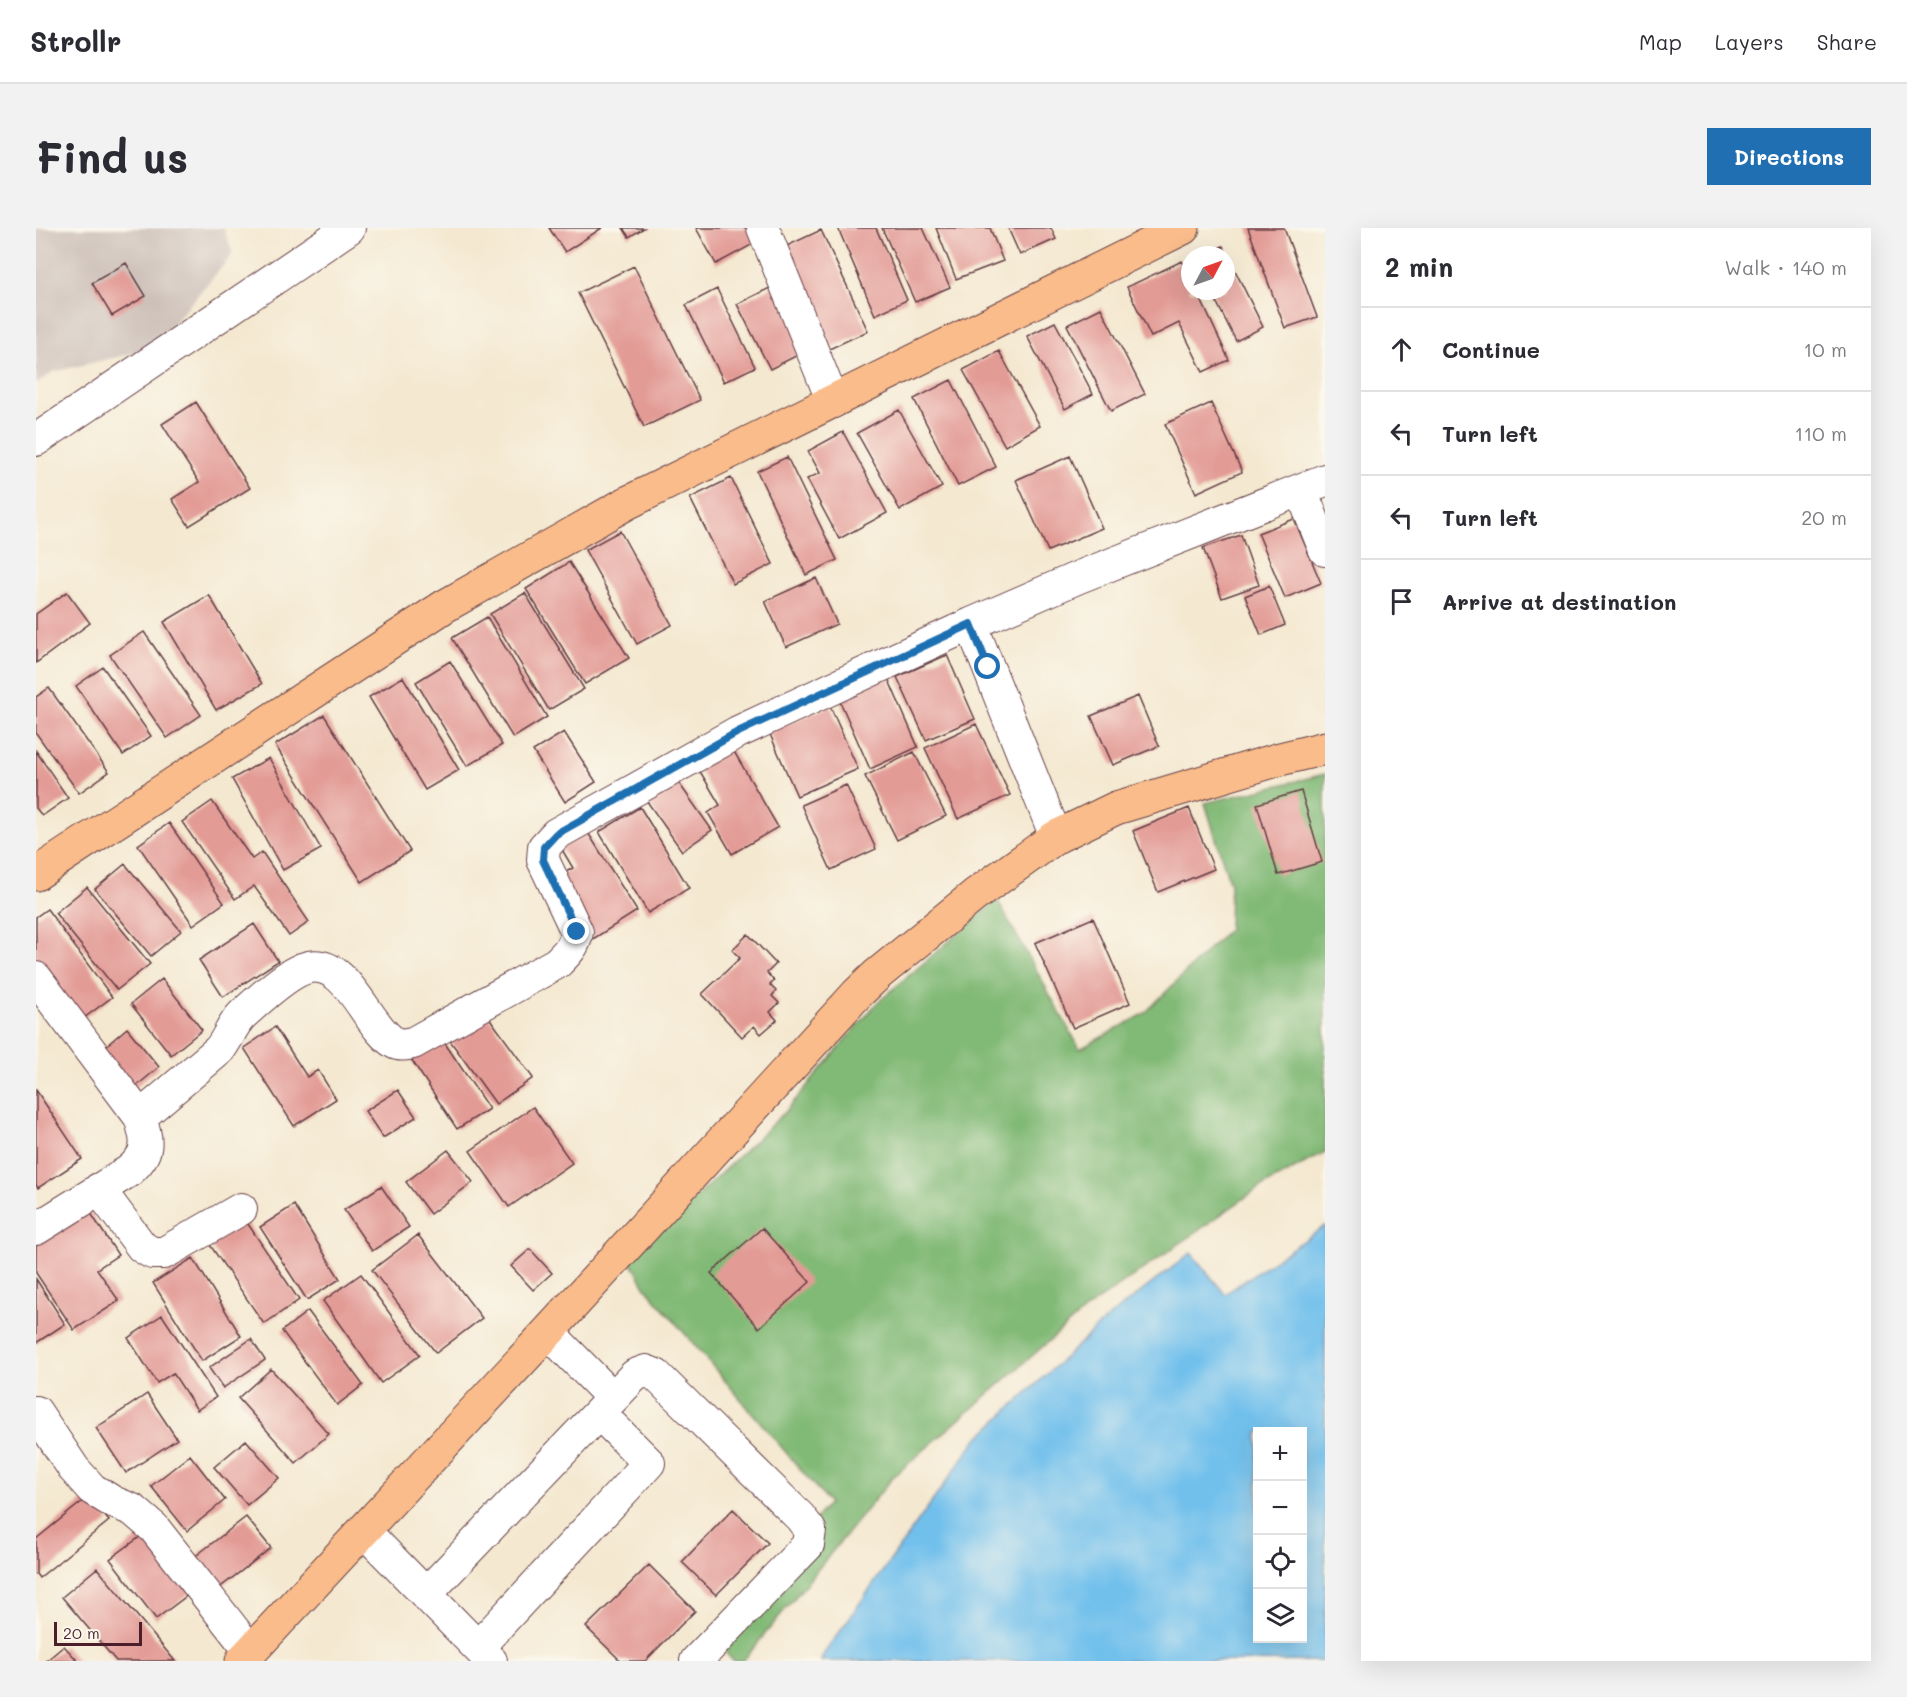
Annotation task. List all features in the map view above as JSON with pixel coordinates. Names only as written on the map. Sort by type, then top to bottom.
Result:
[{"type":"highway","points":[[36,874],[445,606],[638,497],[1183,228]]},
{"type":"highway","points":[[246,1656],[548,1332],[867,984],[975,895],[1056,837],[1116,808],[1280,759],[1325,748]]},
{"type":"street","points":[[36,440],[349,228]]},
{"type":"street","points":[[763,228],[832,402]]},
{"type":"street","points":[[140,1117],[219,1050],[241,1017],[292,974],[309,967],[321,966],[342,979],[386,1035],[395,1043],[402,1045],[413,1043],[429,1035],[557,963],[569,952],[575,942],[577,932],[543,860],[544,847],[556,834],[738,732],[971,624],[1079,578],[1313,485],[1325,550]]},
{"type":"street","points":[[971,624],[1056,837]]},
{"type":"street","points":[[36,978],[140,1117],[146,1144],[141,1160],[129,1171],[36,1228]]},
{"type":"street","points":[[99,1190],[142,1247],[152,1253],[164,1253],[241,1209]]},
{"type":"street","points":[[364,1531],[484,1654],[649,1463],[548,1332]]},
{"type":"street","points":[[426,1594],[635,1375],[646,1371],[656,1375],[810,1530],[808,1545],[696,1661]]},
{"type":"street","points":[[36,1412],[74,1469],[92,1490],[133,1510],[154,1528],[246,1656]]},
{"type":"shaded area","points":[[36,228],[223,228],[233,254],[151,349],[53,372],[36,384]]},
{"type":"green space","points":[[1325,774],[1325,1152],[1259,1188],[1086,1309],[893,1477],[743,1661],[733,1661],[713,1638],[829,1503],[646,1288],[630,1260],[786,1111],[876,1004],[997,900],[1080,1049],[1144,1014],[1229,929],[1230,884],[1205,803]]},
{"type":"water","points":[[1325,1226],[1325,1661],[821,1661],[823,1655],[976,1440],[1105,1320],[1191,1253],[1225,1294]]},
{"type":"building","points":[[549,228],[602,228],[565,252]]},
{"type":"building","points":[[623,228],[644,228],[629,237]]},
{"type":"building","points":[[696,228],[750,228],[757,242],[716,264]]},
{"type":"building","points":[[838,228],[876,228],[907,300],[875,315]]},
{"type":"building","points":[[882,228],[923,228],[950,287],[915,302]]},
{"type":"building","points":[[936,228],[990,228],[1003,261],[956,279]]},
{"type":"building","points":[[1008,228],[1051,228],[1056,239],[1020,255]]},
{"type":"building","points":[[1248,228],[1284,228],[1317,317],[1285,328]]},
{"type":"building","points":[[821,230],[868,331],[825,351],[778,250]]},
{"type":"building","points":[[1181,261],[1181,300],[1201,300],[1229,360],[1203,372],[1179,323],[1151,337],[1127,287]]},
{"type":"building","points":[[126,263],[146,296],[112,316],[92,283]]},
{"type":"building","points":[[634,266],[700,400],[644,427],[578,293]]},
{"type":"building","points":[[1235,270],[1263,327],[1236,341],[1216,300],[1235,300]]},
{"type":"building","points":[[776,285],[808,350],[770,369],[737,304]]},
{"type":"building","points":[[717,289],[755,367],[724,382],[686,305]]},
{"type":"building","points":[[1101,308],[1145,394],[1111,411],[1067,325]]},
{"type":"building","points":[[1055,322],[1093,394],[1065,409],[1027,336]]},
{"type":"building","points":[[999,351],[1040,426],[1005,446],[963,370]]},
{"type":"building","points":[[951,380],[996,467],[958,486],[914,399]]},
{"type":"building","points":[[196,402],[250,488],[189,526],[172,499],[199,482],[162,424]]},
{"type":"building","points":[[1211,403],[1242,472],[1196,493],[1165,424]]},
{"type":"building","points":[[899,410],[942,487],[900,510],[857,433]]},
{"type":"building","points":[[843,432],[887,513],[839,539],[807,479],[820,473],[808,451]]},
{"type":"building","points":[[1070,456],[1102,528],[1048,551],[1016,480]]},
{"type":"building","points":[[787,457],[837,560],[806,575],[757,471]]},
{"type":"building","points":[[731,478],[773,564],[733,584],[690,498]]},
{"type":"building","points":[[1294,519],[1321,583],[1285,598],[1258,533]]},
{"type":"building","points":[[620,531],[672,625],[637,644],[585,550]]},
{"type":"building","points":[[1241,535],[1259,585],[1222,598],[1203,548]]},
{"type":"building","points":[[569,562],[629,658],[585,684],[526,589]]},
{"type":"building","points":[[816,578],[837,624],[786,647],[765,601]]},
{"type":"building","points":[[1269,586],[1285,625],[1261,635],[1245,596]]},
{"type":"building","points":[[67,592],[90,623],[36,663],[36,614]]},
{"type":"building","points":[[525,593],[584,689],[549,710],[490,614]]},
{"type":"building","points":[[209,595],[262,684],[216,710],[164,622]]},
{"type":"building","points":[[487,617],[547,717],[513,738],[452,638]]},
{"type":"building","points":[[144,632],[201,715],[167,738],[110,655]]},
{"type":"building","points":[[947,655],[975,719],[926,740],[897,677]]},
{"type":"building","points":[[450,661],[502,745],[467,766],[416,682]]},
{"type":"building","points":[[103,667],[151,736],[123,755],[76,686]]},
{"type":"building","points":[[887,676],[918,747],[870,769],[838,697]]},
{"type":"building","points":[[403,677],[459,770],[425,790],[369,697]]},
{"type":"building","points":[[49,688],[109,772],[79,793],[36,733],[36,697]]},
{"type":"building","points":[[1138,696],[1159,746],[1113,765],[1091,716]]},
{"type":"building","points":[[830,706],[858,769],[797,796],[769,732]]},
{"type":"building","points":[[324,715],[410,851],[362,882],[275,745]]},
{"type":"building","points":[[976,724],[1010,795],[958,819],[925,748]]},
{"type":"building","points":[[564,732],[596,782],[565,802],[533,751]]},
{"type":"building","points":[[729,743],[778,827],[732,854],[708,813],[720,805],[695,763]]},
{"type":"building","points":[[36,751],[68,798],[42,816],[36,808]]},
{"type":"building","points":[[914,752],[946,816],[897,840],[865,776]]},
{"type":"building","points":[[269,758],[321,849],[283,870],[232,779]]},
{"type":"building","points":[[676,779],[712,830],[682,851],[646,800]]},
{"type":"building","points":[[846,785],[876,849],[831,870],[801,805]]},
{"type":"building","points":[[1301,791],[1322,862],[1278,875],[1257,804]]},
{"type":"building","points":[[212,801],[252,859],[262,852],[309,922],[289,936],[254,886],[235,899],[182,822]]},
{"type":"building","points":[[640,807],[689,888],[648,913],[599,832]]},
{"type":"building","points":[[1189,808],[1214,869],[1158,892],[1133,831]]},
{"type":"building","points":[[169,823],[224,903],[193,925],[138,845]]},
{"type":"building","points":[[587,831],[637,911],[593,939],[555,878],[573,868],[561,848]]},
{"type":"building","points":[[125,864],[181,931],[151,956],[95,889]]},
{"type":"building","points":[[87,887],[150,964],[117,990],[55,913]]},
{"type":"building","points":[[47,909],[112,997],[80,1021],[36,962],[36,917]]},
{"type":"building","points":[[1093,918],[1130,1003],[1073,1028],[1035,943]]},
{"type":"building","points":[[254,924],[278,961],[223,997],[199,960]]},
{"type":"building","points":[[748,934],[776,964],[767,973],[774,981],[770,985],[776,991],[772,996],[779,1003],[770,1012],[777,1020],[761,1034],[754,1026],[742,1037],[702,994],[740,958],[732,950]]},
{"type":"building","points":[[162,979],[202,1030],[171,1055],[131,1004]]},
{"type":"building","points":[[485,1012],[533,1078],[496,1104],[448,1038]]},
{"type":"building","points":[[275,1027],[307,1077],[318,1070],[336,1099],[294,1126],[244,1048]]},
{"type":"building","points":[[127,1028],[159,1067],[133,1089],[100,1051]]},
{"type":"building","points":[[440,1036],[489,1109],[457,1129],[409,1056]]},
{"type":"building","points":[[36,1090],[82,1159],[38,1188],[36,1185]]},
{"type":"building","points":[[398,1090],[416,1117],[383,1138],[365,1111]]},
{"type":"building","points":[[533,1107],[572,1163],[509,1207],[470,1151]]},
{"type":"building","points":[[448,1150],[473,1182],[430,1214],[406,1182]]},
{"type":"building","points":[[381,1186],[409,1227],[372,1251],[344,1210]]},
{"type":"building","points":[[83,1201],[118,1255],[97,1269],[119,1301],[74,1330],[36,1273],[36,1232]]},
{"type":"building","points":[[294,1205],[340,1279],[307,1300],[260,1227]]},
{"type":"building","points":[[246,1221],[299,1300],[264,1324],[210,1245]]},
{"type":"building","points":[[762,1228],[810,1282],[759,1328],[711,1273]]},
{"type":"building","points":[[418,1235],[482,1318],[436,1353],[372,1270]]},
{"type":"building","points":[[530,1249],[552,1273],[533,1290],[511,1266]]},
{"type":"building","points":[[193,1258],[241,1336],[202,1361],[153,1283]]},
{"type":"building","points":[[361,1274],[420,1355],[381,1383],[323,1301]]},
{"type":"building","points":[[36,1279],[65,1324],[36,1343]]},
{"type":"building","points":[[308,1311],[363,1385],[337,1405],[282,1331]]},
{"type":"building","points":[[162,1315],[216,1397],[197,1410],[173,1373],[157,1383],[128,1338]]},
{"type":"building","points":[[251,1339],[265,1360],[223,1388],[209,1368]]},
{"type":"building","points":[[271,1369],[329,1434],[296,1463],[238,1398]]},
{"type":"building","points":[[147,1394],[177,1439],[126,1473],[96,1428]]},
{"type":"building","points":[[246,1440],[279,1478],[247,1505],[214,1467]]},
{"type":"building","points":[[190,1455],[225,1500],[187,1531],[151,1486]]},
{"type":"building","points":[[89,1496],[109,1521],[39,1578],[36,1574],[36,1539]]},
{"type":"building","points":[[733,1509],[768,1543],[716,1595],[682,1562]]},
{"type":"building","points":[[246,1517],[271,1548],[218,1589],[193,1558]]},
{"type":"building","points":[[152,1528],[197,1588],[156,1619],[110,1559]]},
{"type":"building","points":[[649,1565],[695,1611],[645,1661],[621,1661],[586,1627]]},
{"type":"building","points":[[97,1568],[175,1661],[116,1661],[62,1597]]},
{"type":"building","points":[[64,1646],[78,1661],[46,1661]]},
{"type":"route","points":[[577,932],[543,860],[544,847],[556,834],[738,732],[971,624],[988,667]]}]
